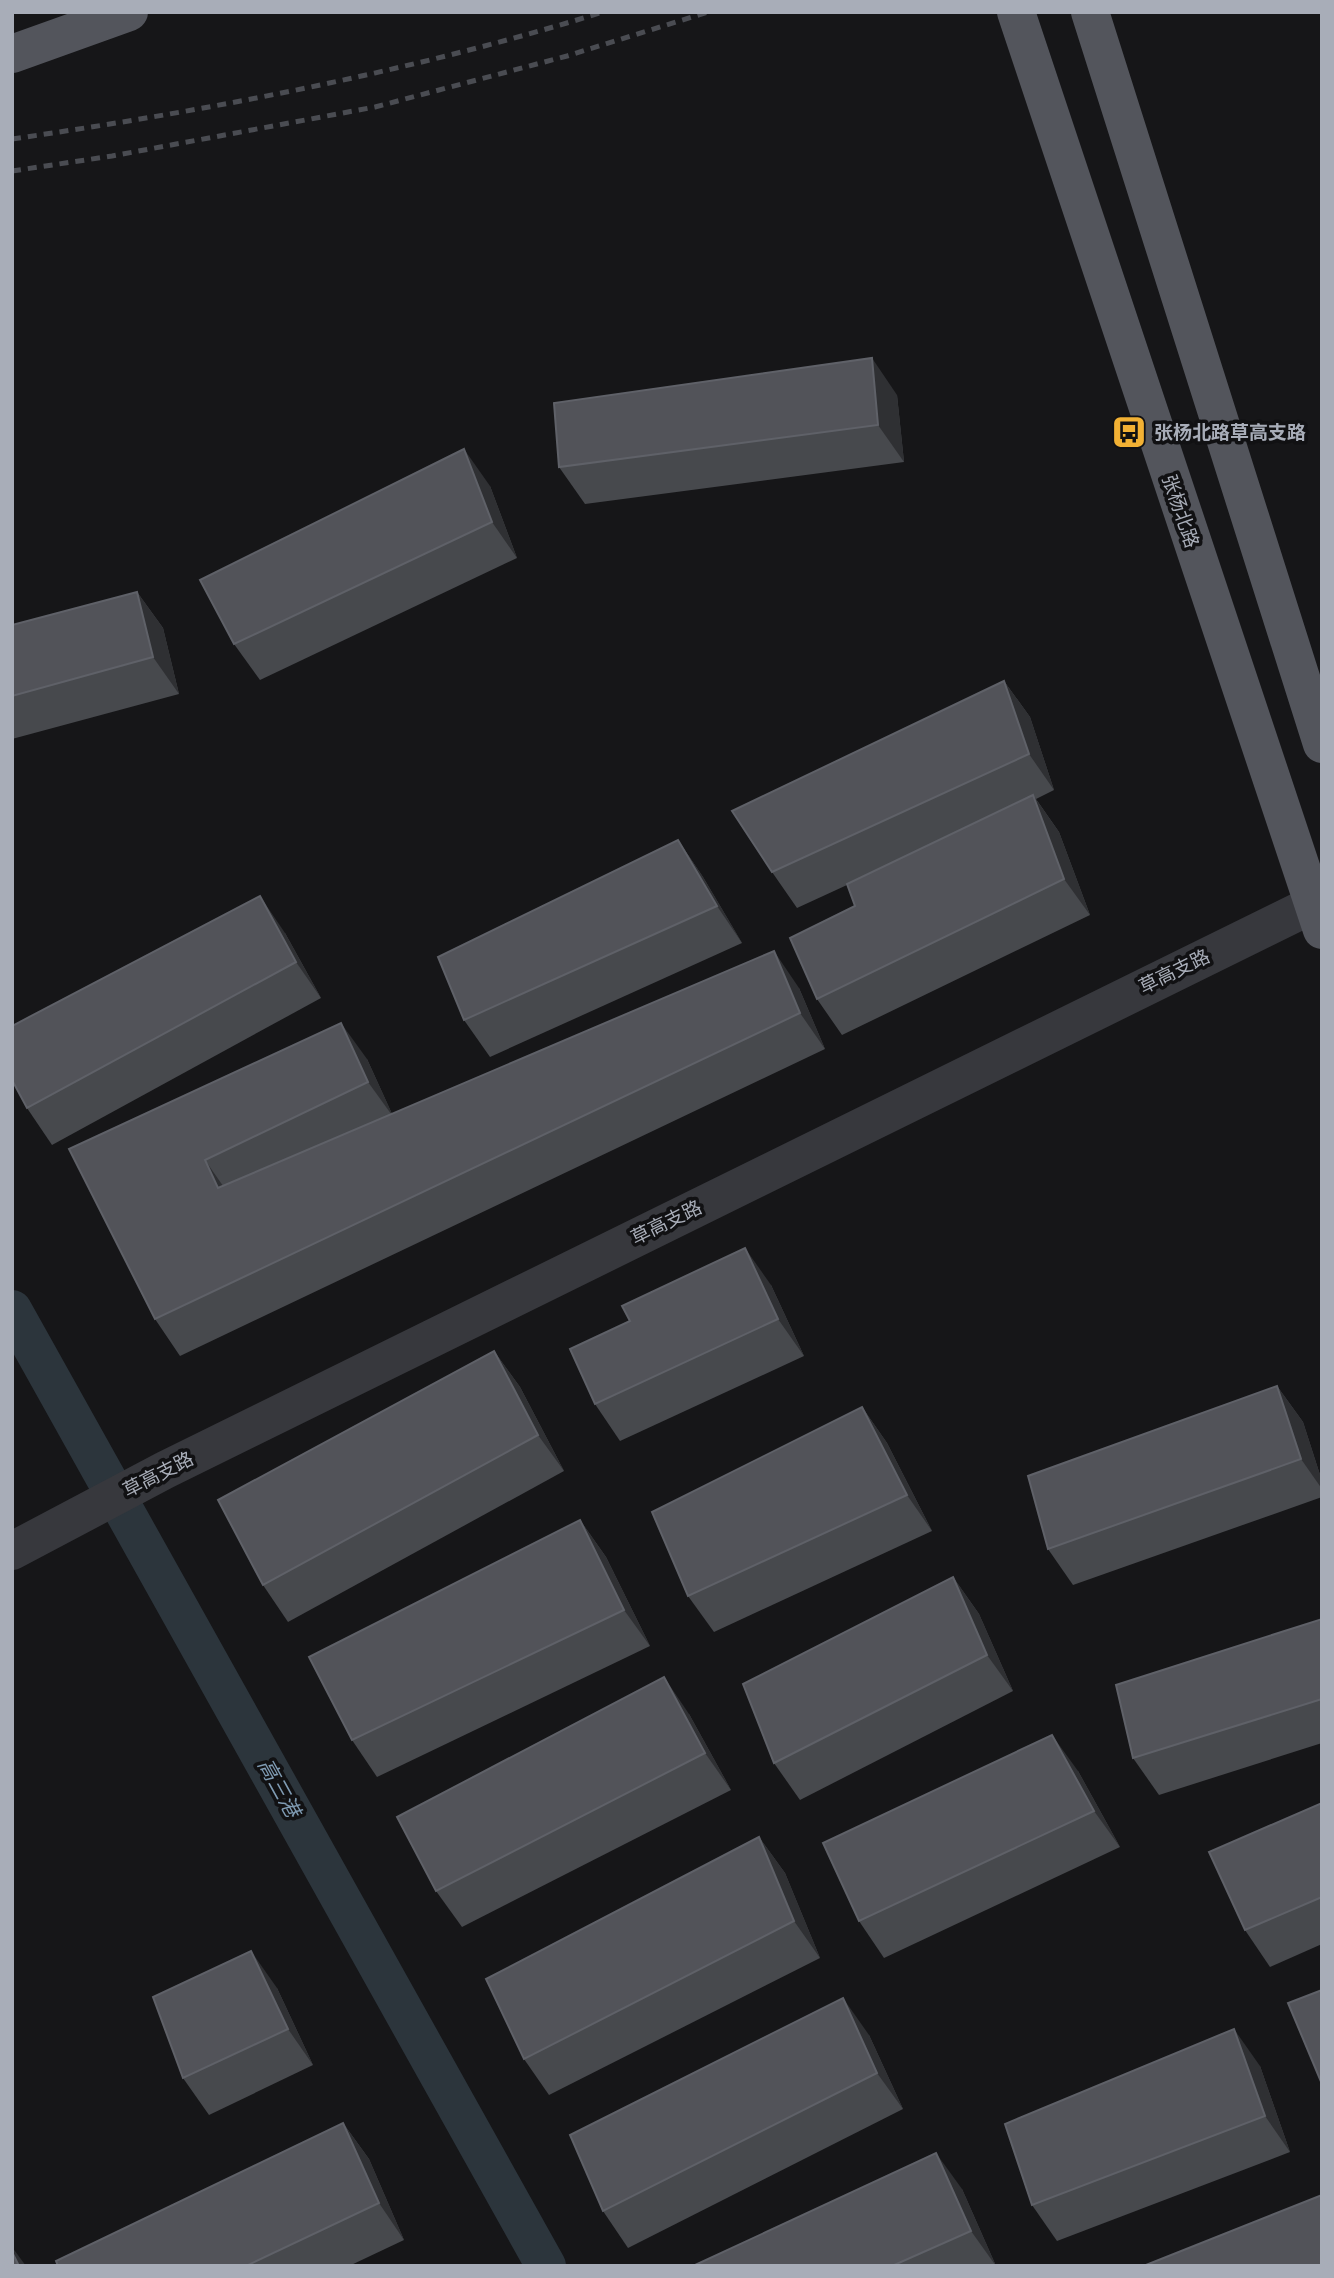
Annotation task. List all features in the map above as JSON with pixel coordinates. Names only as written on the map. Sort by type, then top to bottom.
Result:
[{"type":"main road","points":[[12,54],[129,12]]},
{"type":"main road","name":"张杨北路","points":[[1016,12],[1319,911]]},
{"type":"main road","points":[[1090,12],[1322,744]]},
{"type":"street","name":"草高支路","points":[[23,1545],[165,1470],[1319,911]]},
{"type":"building","points":[[872,358],[878,425],[559,467],[554,403]]},
{"type":"building","points":[[464,449],[492,522],[234,644],[200,580]]},
{"type":"building","points":[[137,592],[153,657],[12,696],[12,625]]},
{"type":"building","points":[[1004,681],[1029,754],[772,872],[732,811]]},
{"type":"building","points":[[1033,795],[1064,879],[817,999],[790,938],[855,906],[847,884]]},
{"type":"building","points":[[678,840],[717,906],[464,1020],[438,957]]},
{"type":"building","points":[[260,896],[296,962],[27,1108],[12,1080],[12,1026]]},
{"type":"building","points":[[774,951],[800,1013],[155,1319],[69,1149],[341,1023],[368,1082],[205,1160],[218,1188]]},
{"type":"building","points":[[745,1248],[778,1319],[595,1404],[570,1349],[630,1321],[622,1306]]},
{"type":"building","points":[[494,1351],[538,1435],[263,1585],[218,1500]]},
{"type":"building","points":[[1277,1386],[1301,1459],[1048,1549],[1028,1476]]},
{"type":"building","points":[[862,1407],[907,1495],[688,1596],[652,1512]]},
{"type":"building","points":[[580,1520],[624,1610],[352,1740],[309,1657]]},
{"type":"building","points":[[953,1577],[987,1655],[774,1763],[743,1684]]},
{"type":"building","points":[[1322,1619],[1322,1699],[1133,1758],[1116,1685]]},
{"type":"building","points":[[664,1677],[705,1753],[436,1891],[397,1817]]},
{"type":"building","points":[[1052,1735],[1094,1811],[859,1921],[823,1843]]},
{"type":"building","points":[[1322,1803],[1322,1897],[1245,1930],[1209,1852]]},
{"type":"building","points":[[759,1837],[794,1921],[524,2059],[486,1979]]},
{"type":"building","points":[[251,1951],[288,2029],[183,2078],[153,1997]]},
{"type":"building","points":[[1322,1990],[1322,2084],[1288,2003]]},
{"type":"building","points":[[843,1998],[877,2073],[603,2211],[570,2135]]},
{"type":"building","points":[[1234,2029],[1265,2116],[1032,2205],[1005,2124]]},
{"type":"building","points":[[343,2123],[379,2203],[246,2266],[58,2266],[56,2261]]},
{"type":"building","points":[[936,2153],[971,2231],[892,2266],[693,2266]]},
{"type":"building","points":[[1322,2195],[1322,2266],[1146,2265]]},
{"type":"building","points":[[12,2252],[19,2266],[12,2266]]},
{"type":"waterway","name":"高三港","points":[[12,1310],[546,2266]]},
{"type":"railway","points":[[12,139],[162,115],[310,87],[457,53],[603,12]]},
{"type":"railway","points":[[12,171],[112,156],[375,107],[567,56],[708,12]]},
{"type":"place","name":"张杨北路草高支路","points":[[1129,432]]}]
